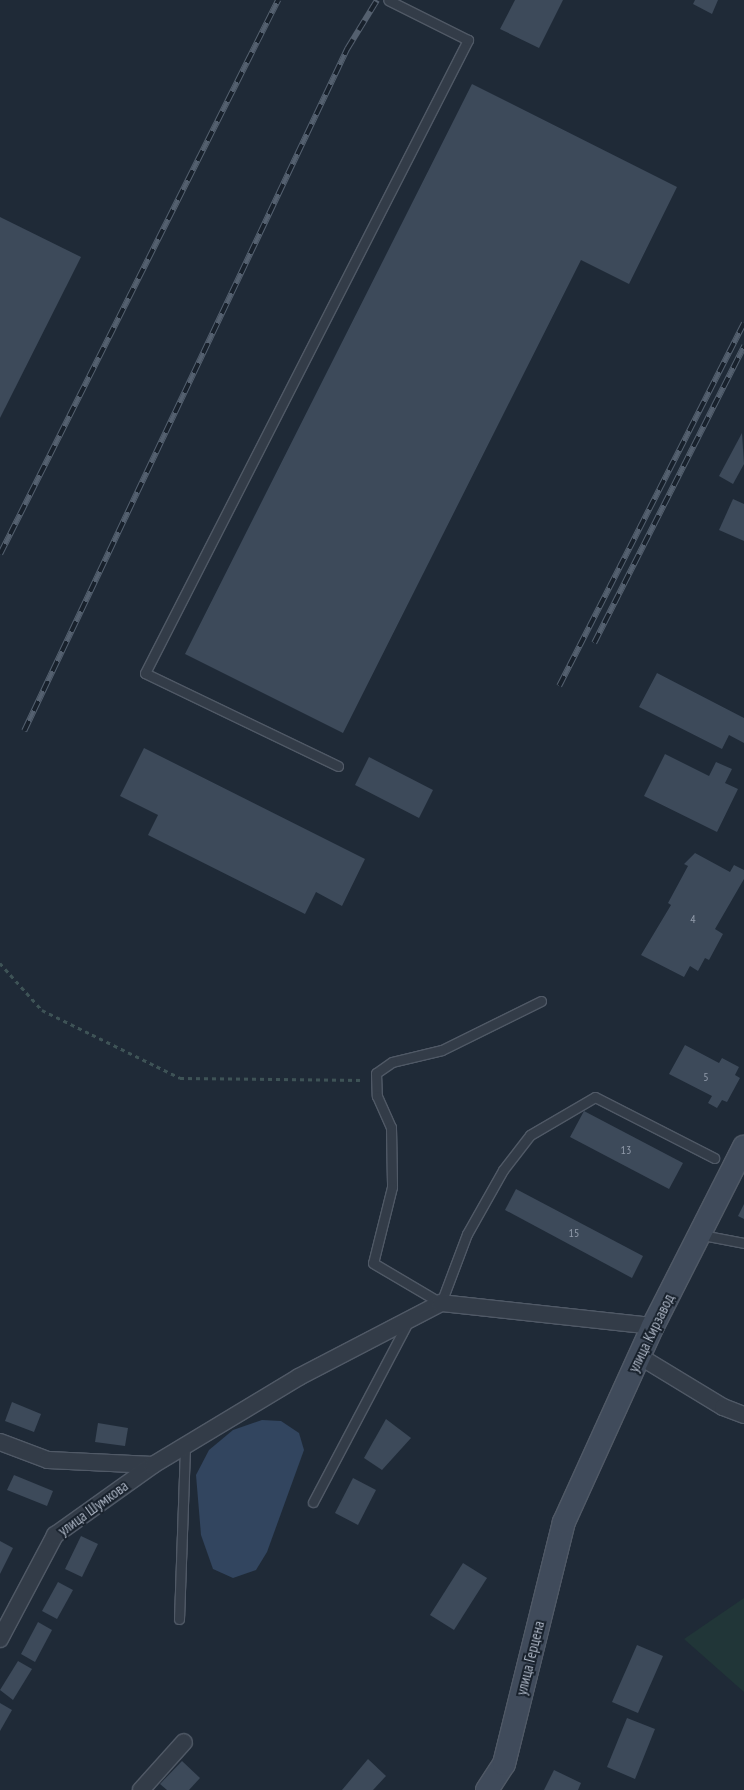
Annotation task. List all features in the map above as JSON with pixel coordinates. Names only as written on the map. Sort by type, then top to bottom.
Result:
[{"type":"street","name":"улица Кирзавод","points":[[564,1522],[653,1326],[702,1235],[744,1147]]},
{"type":"street","name":"улица Шумкова","points":[[0,1639],[55,1535],[153,1465],[186,1445],[299,1377],[441,1302]]},
{"type":"street","points":[[441,1302],[653,1326]]},
{"type":"street","points":[[640,1356],[723,1407],[744,1414]]},
{"type":"street","points":[[0,1442],[48,1460],[153,1465]]},
{"type":"street","name":"улица Герцена","points":[[487,1790],[504,1764],[564,1522]]},
{"type":"street","points":[[141,1790],[184,1742]]},
{"type":"lane","points":[[338,766],[145,673],[468,40],[388,0]]},
{"type":"lane","points":[[541,1002],[442,1050],[392,1062],[373,1080],[391,1127],[392,1187],[373,1263],[441,1302],[468,1234],[503,1170],[530,1135],[567,1110],[595,1097],[714,1158]]},
{"type":"lane","points":[[702,1235],[744,1243]]},
{"type":"lane","points":[[313,1502],[409,1319]]},
{"type":"lane","points":[[179,1619],[186,1445]]},
{"type":"path","points":[[0,963],[42,1010],[180,1078],[373,1080]]},
{"type":"green space","points":[[744,1598],[744,1692],[684,1639]]},
{"type":"water","points":[[262,1420],[281,1421],[299,1433],[304,1450],[267,1552],[256,1570],[233,1578],[213,1569],[201,1535],[196,1475],[209,1450],[233,1430]]},
{"type":"building","points":[[515,0],[563,0],[539,48],[500,29]]},
{"type":"building","points":[[695,0],[718,0],[712,14],[693,4]]},
{"type":"building","points":[[472,84],[677,187],[629,284],[581,260],[343,733],[185,654]]},
{"type":"building","points":[[0,217],[81,257],[0,418]]},
{"type":"building","points":[[742,433],[744,464],[733,484],[719,476]]},
{"type":"building","points":[[733,499],[744,504],[744,541],[719,530]]},
{"type":"building","points":[[657,673],[744,718],[744,743],[729,735],[722,749],[639,707]]},
{"type":"building","points":[[144,748],[365,859],[342,906],[316,892],[305,914],[148,835],[158,815],[120,796]]},
{"type":"building","points":[[665,754],[709,776],[716,762],[732,769],[725,783],[738,789],[717,832],[644,796]]},
{"type":"building","points":[[369,757],[433,790],[419,818],[355,785]]},
{"type":"building","points":[[695,853],[730,872],[734,865],[744,870],[744,879],[715,929],[723,934],[709,960],[705,958],[698,971],[690,966],[684,977],[641,955],[671,905],[668,903],[688,866],[684,864]]},
{"type":"building","points":[[685,1045],[719,1063],[722,1058],[739,1067],[735,1075],[740,1078],[727,1102],[722,1100],[717,1108],[708,1103],[712,1096],[669,1074]]},
{"type":"building","points":[[584,1111],[683,1163],[669,1189],[570,1137]]},
{"type":"building","points":[[516,1189],[643,1256],[632,1278],[505,1210]]},
{"type":"building","points":[[744,1204],[744,1219],[738,1216]]},
{"type":"building","points":[[12,1402],[41,1414],[34,1432],[5,1421]]},
{"type":"building","points":[[386,1419],[411,1438],[382,1470],[364,1458]]},
{"type":"building","points":[[98,1423],[128,1428],[125,1446],[95,1442]]},
{"type":"building","points":[[14,1475],[53,1491],[47,1506],[7,1490]]},
{"type":"building","points":[[353,1478],[376,1490],[358,1525],[335,1513]]},
{"type":"building","points":[[81,1536],[98,1544],[82,1577],[65,1569]]},
{"type":"building","points":[[0,1541],[13,1548],[0,1574]]},
{"type":"building","points":[[463,1563],[487,1578],[454,1630],[430,1615]]},
{"type":"building","points":[[58,1582],[73,1590],[57,1619],[42,1611]]},
{"type":"building","points":[[38,1622],[52,1630],[35,1662],[21,1654]]},
{"type":"building","points":[[637,1645],[663,1656],[638,1713],[612,1702]]},
{"type":"building","points":[[18,1661],[32,1669],[13,1700],[0,1690]]},
{"type":"building","points":[[0,1703],[12,1710],[0,1731]]},
{"type":"building","points":[[627,1718],[655,1729],[635,1779],[607,1767]]},
{"type":"building","points":[[368,1759],[386,1776],[373,1790],[342,1790]]},
{"type":"building","points":[[182,1761],[200,1778],[189,1790],[167,1790],[160,1784]]},
{"type":"building","points":[[554,1770],[581,1783],[578,1790],[544,1790]]},
{"type":"railway","points":[[0,554],[278,0]]},
{"type":"railway","points":[[24,731],[347,49],[377,0]]},
{"type":"railway","points":[[559,686],[744,323]]},
{"type":"railway","points":[[594,643],[744,346]]}]
